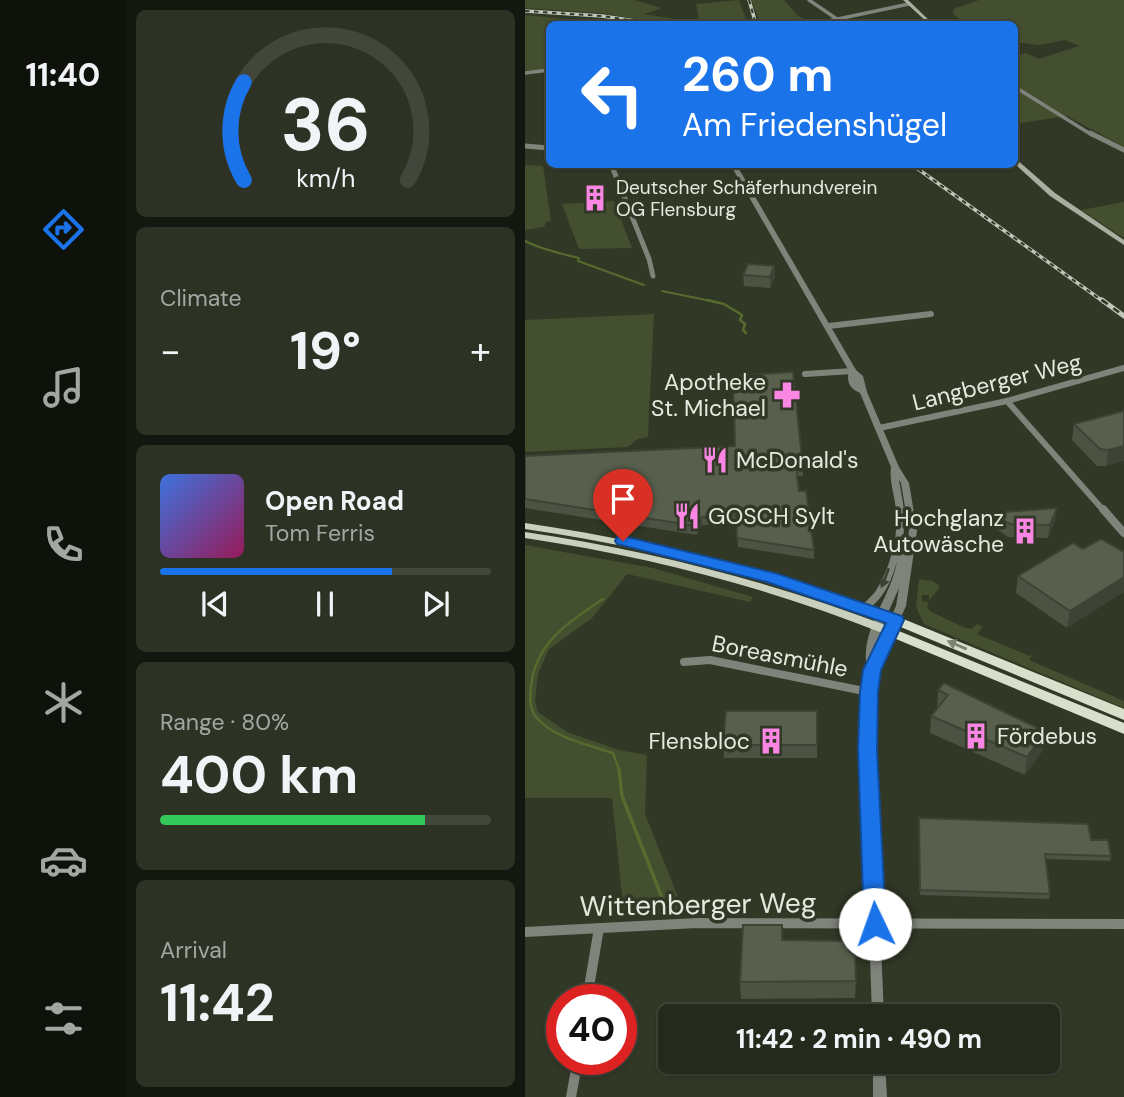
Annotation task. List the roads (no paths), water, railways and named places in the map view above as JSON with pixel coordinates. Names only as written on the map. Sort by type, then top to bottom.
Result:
[{"type":"highway","points":[[886,623],[1124,715]]},
{"type":"highway","points":[[886,623],[1124,729]]},
{"type":"main road","points":[[907,2],[928,21]]},
{"type":"main road","points":[[1018,163],[1032,179],[1052,195],[1124,243]]},
{"type":"main road","points":[[525,526],[670,550],[792,583],[864,608],[886,623]]},
{"type":"main road","points":[[525,535],[598,546],[683,564],[886,623]]},
{"type":"street","points":[[809,0],[838,19]]},
{"type":"street","points":[[828,21],[915,0]]},
{"type":"street","points":[[525,73],[546,70]]},
{"type":"street","points":[[1018,89],[1093,135],[1124,150]]},
{"type":"street","points":[[525,146],[546,148]]},
{"type":"street","points":[[613,168],[649,259],[653,276]]},
{"type":"street","points":[[735,168],[853,370],[851,377],[855,388],[863,392],[895,467],[905,483],[913,531],[908,573],[886,623]]},
{"type":"street","points":[[829,326],[931,314]]},
{"type":"street","name":"Langberger Weg","points":[[879,428],[1007,401],[1124,368]]},
{"type":"street","points":[[805,374],[853,370]]},
{"type":"street","points":[[1007,401],[1124,533]]},
{"type":"street","points":[[878,1004],[868,750],[869,692],[872,670],[901,564],[900,512],[895,467]]},
{"type":"street","points":[[864,608],[878,596],[900,542]]},
{"type":"street","name":"Boreasmühle","points":[[684,662],[710,660],[869,692]]},
{"type":"street","name":"Wittenberger Weg","points":[[525,932],[697,923],[1124,924]]},
{"type":"street","points":[[590,984],[599,928]]},
{"type":"street","points":[[879,1074],[880,1097]]},
{"type":"street","points":[[571,1097],[575,1075]]},
{"type":"waterway","points":[[525,241],[579,258],[578,261],[644,285]]},
{"type":"waterway","points":[[662,291],[712,301]]},
{"type":"waterway","points":[[707,300],[712,301]]},
{"type":"waterway","points":[[712,301],[724,304],[742,315],[740,320],[745,324],[743,330],[746,333]]},
{"type":"waterway","points":[[603,599],[567,625],[547,645],[534,671],[531,702],[536,717],[552,730],[572,740],[613,753],[620,772]]},
{"type":"waterway","points":[[619,770],[622,796],[664,903]]},
{"type":"railway","points":[[749,0],[755,21]]},
{"type":"railway","points":[[525,11],[636,21]]},
{"type":"railway","points":[[917,168],[1104,302]]},
{"type":"railway","points":[[1102,300],[1124,316]]},
{"type":"place","name":"Deutscher Schäferhundverein OG Flensburg","points":[[595,198]]},
{"type":"place","name":"Apotheke St. Michael","points":[[787,395]]},
{"type":"place","name":"McDonald's","points":[[715,460]]},
{"type":"place","name":"GOSCH Sylt","points":[[687,516]]},
{"type":"place","name":"Hochglanz Autowäsche","points":[[1025,531]]},
{"type":"place","name":"Fördebus","points":[[976,736]]},
{"type":"place","name":"Flensbloc","points":[[771,741]]}]
